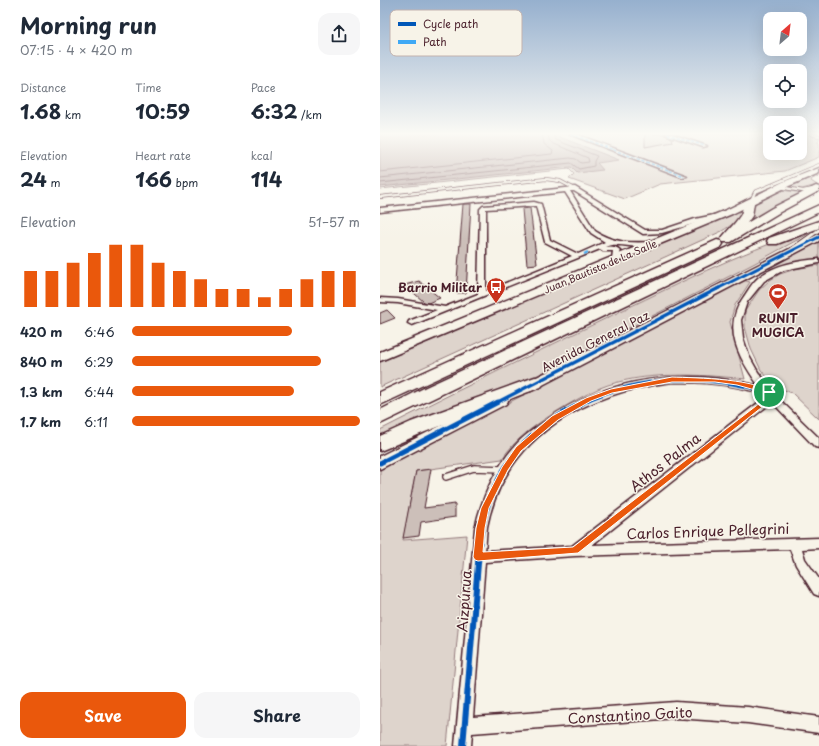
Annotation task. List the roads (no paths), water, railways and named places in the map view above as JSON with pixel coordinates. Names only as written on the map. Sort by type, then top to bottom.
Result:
[{"type":"highway","points":[[380,399],[727,239],[818,192]]},
{"type":"highway","points":[[727,239],[746,216],[750,202]]},
{"type":"highway","name":"Avenida General Paz","points":[[380,418],[432,391],[819,208]]},
{"type":"highway","points":[[684,272],[819,224]]},
{"type":"highway","points":[[380,444],[535,383]]},
{"type":"street","points":[[665,169],[684,176]]},
{"type":"street","name":"Juan Bautista de La Salle","points":[[380,358],[717,217],[779,187],[819,170]]},
{"type":"street","points":[[380,210],[575,189],[643,232],[654,234],[666,232],[694,221],[717,217]]},
{"type":"street","points":[[567,190],[593,232],[603,240],[633,245],[652,244]]},
{"type":"street","points":[[482,295],[483,209],[485,207],[539,205],[547,242],[578,256]]},
{"type":"street","name":"Avenida General Paz","points":[[380,463],[819,237]]},
{"type":"street","points":[[412,323],[610,242]]},
{"type":"street","points":[[588,252],[610,248],[617,252],[615,260]]},
{"type":"street","points":[[819,261],[778,270],[761,279],[742,305],[737,320],[740,339],[748,364],[771,394],[819,444]]},
{"type":"street","points":[[749,273],[761,279]]},
{"type":"street","points":[[380,300],[398,301],[447,309]]},
{"type":"street","name":"Aizpúrua","points":[[463,746],[481,528],[485,508],[505,469],[518,449],[555,418],[588,399],[611,391],[650,383],[694,379],[737,383],[771,394]]},
{"type":"street","name":"Athos Palma","points":[[575,551],[771,394]]},
{"type":"street","points":[[794,543],[800,561],[819,590]]},
{"type":"street","name":"Carlos Enrique Pellegrini","points":[[478,557],[575,551],[819,543]]},
{"type":"street","name":"Constantino Gaito","points":[[465,725],[676,710],[748,715],[819,725]]},
{"type":"lane","points":[[750,202],[755,192],[810,169]]},
{"type":"lane","points":[[380,196],[546,179],[560,181],[575,189]]},
{"type":"lane","points":[[779,187],[818,192]]},
{"type":"lane","points":[[781,256],[819,230]]},
{"type":"lane","points":[[446,477],[474,468],[505,469]]},
{"type":"water","points":[[380,169],[554,169],[380,187]]},
{"type":"water","points":[[573,169],[603,170],[577,173]]},
{"type":"place","name":"Barrio Militar","points":[[496,304]]},
{"type":"place","name":"RUNIT MUGICA","points":[[778,310]]}]
